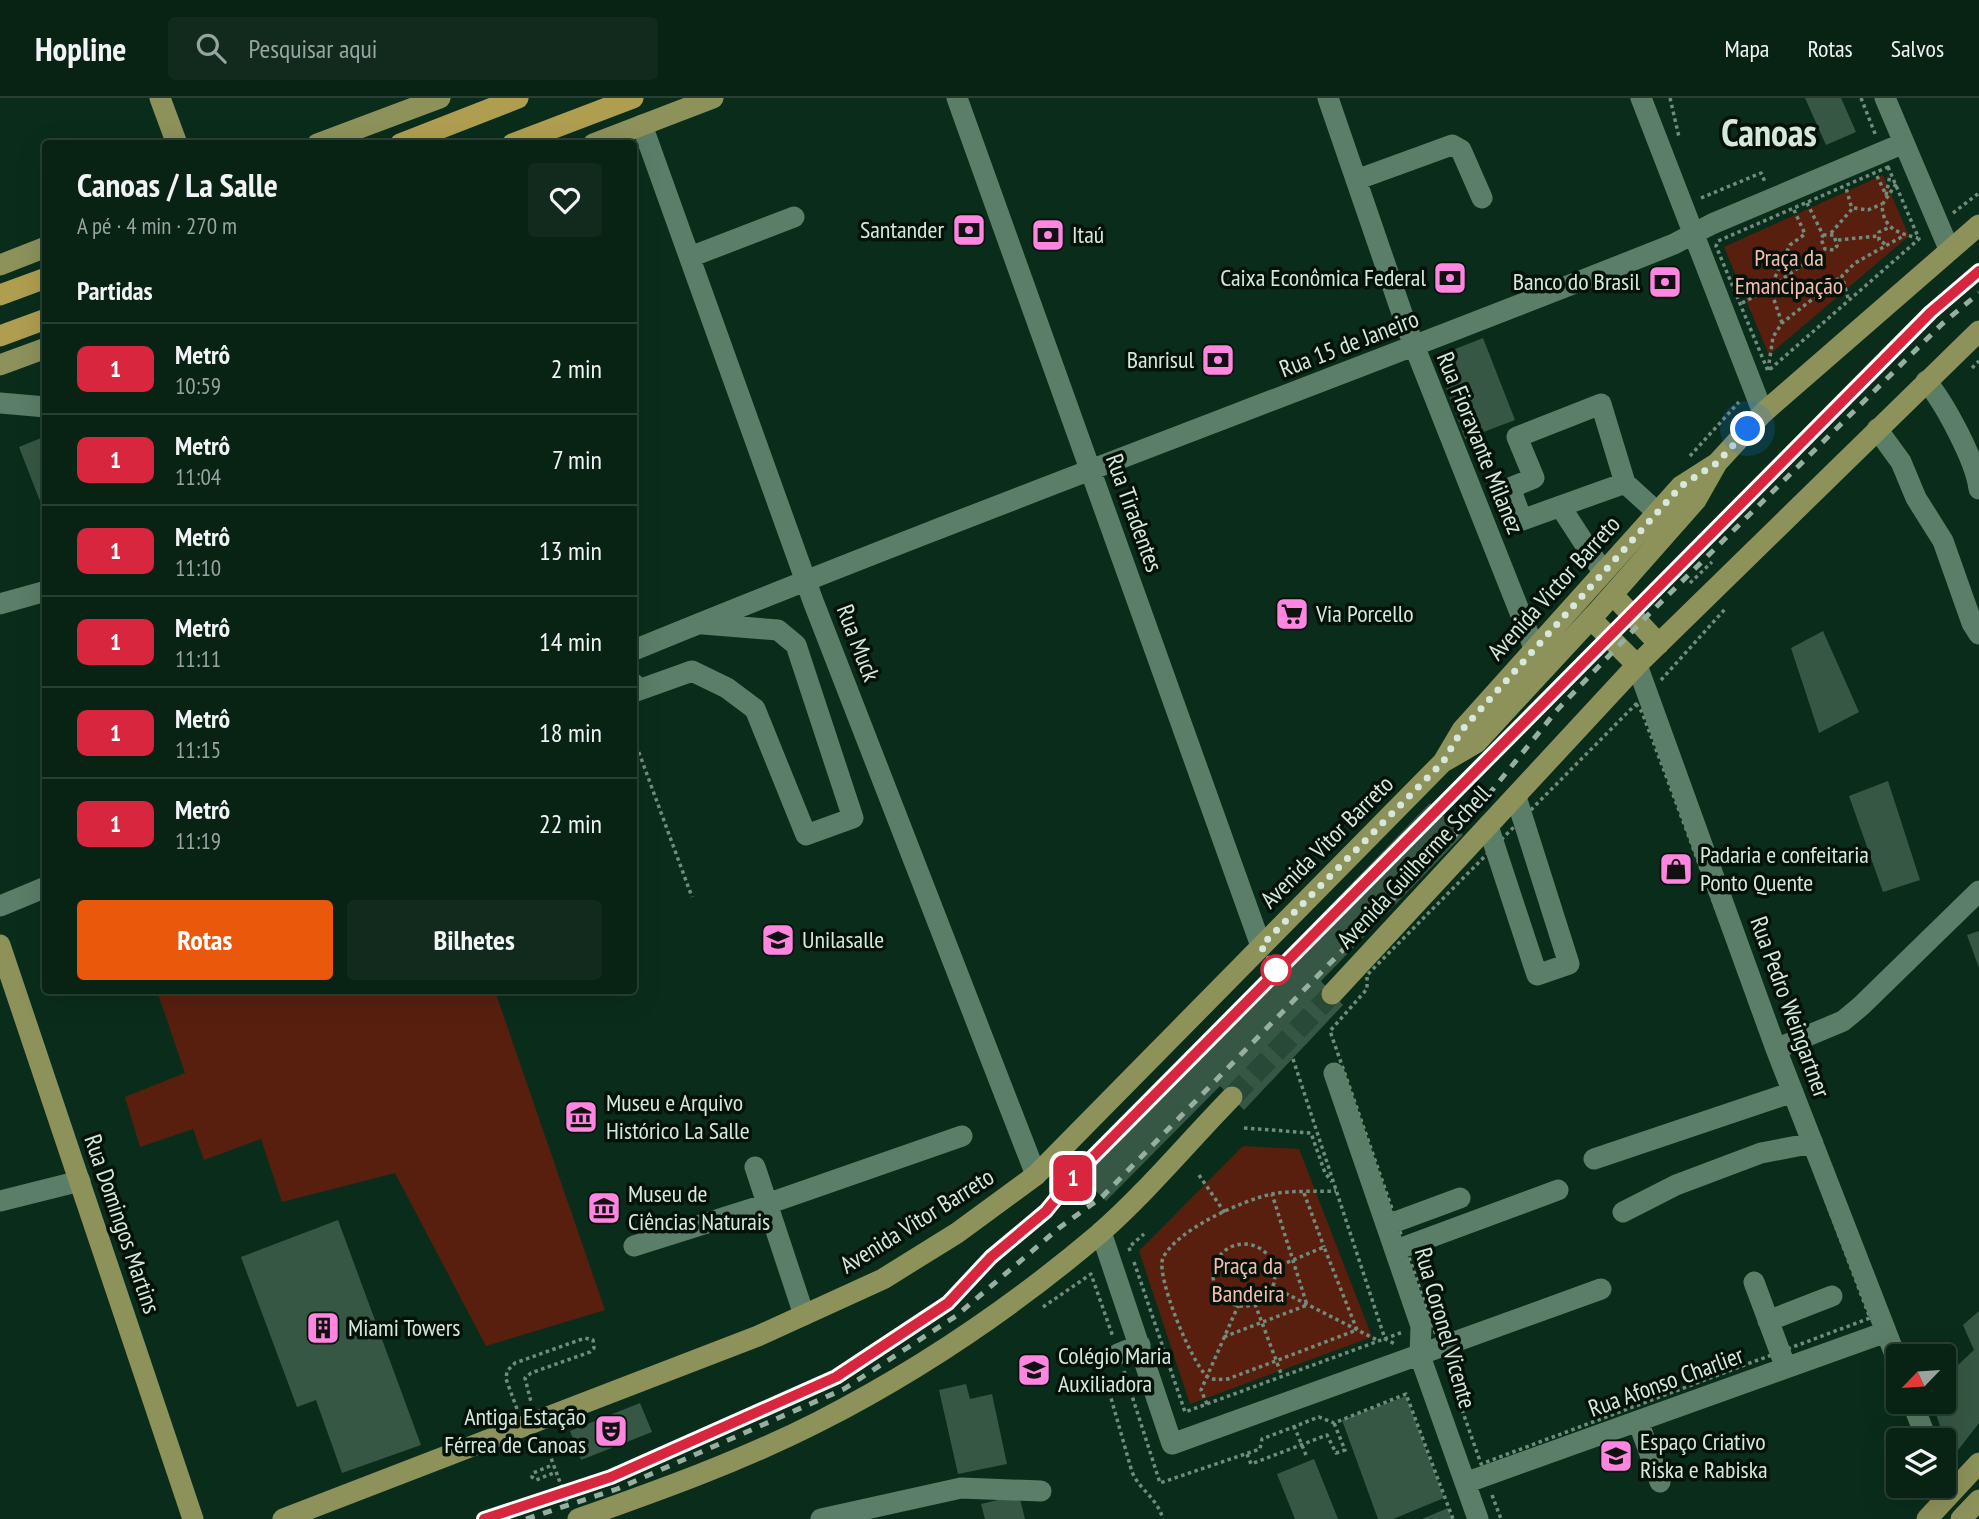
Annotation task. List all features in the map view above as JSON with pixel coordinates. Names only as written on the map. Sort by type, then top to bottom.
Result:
[{"type":"highway","points":[[410,140],[518,98]]},
{"type":"highway","points":[[523,140],[633,98]]},
{"type":"highway","points":[[0,295],[42,279]]},
{"type":"highway","points":[[0,336],[42,320]]},
{"type":"main road","points":[[160,98],[176,140]]},
{"type":"main road","points":[[328,140],[440,98]]},
{"type":"main road","points":[[603,140],[713,98]]},
{"type":"main road","points":[[1443,762],[1476,743],[1591,619],[1696,500],[1717,463],[1763,413],[1979,225]]},
{"type":"main road","points":[[0,265],[42,249]]},
{"type":"main road","name":"Avenida Guilherme Schell","points":[[1332,994],[1519,807],[1637,665],[1979,331]]},
{"type":"main road","points":[[2,368],[42,356]]},
{"type":"main road","name":"Avenida Victor Barreto","points":[[1443,762],[1462,730],[1681,486],[1717,463]]},
{"type":"main road","points":[[1613,595],[1660,644]]},
{"type":"main road","points":[[1591,619],[1637,665]]},
{"type":"main road","name":"Avenida Vitor Barreto","points":[[283,1519],[695,1362],[883,1279],[957,1233],[1036,1175],[1443,762]]},
{"type":"main road","name":"Rua Domingos Martins","points":[[0,945],[193,1519]]},
{"type":"main road","points":[[574,1513],[600,1515],[735,1461],[819,1421],[920,1364],[1039,1280],[1101,1232],[1231,1097]]},
{"type":"main road","points":[[1956,1483],[1979,1463]]},
{"type":"main road","points":[[1927,1519],[1941,1498]]},
{"type":"street","name":"Rua Tiradentes","points":[[957,98],[1261,946]]},
{"type":"street","name":"Rua Fioravante Milanez","points":[[1328,98],[1415,348],[1534,648]]},
{"type":"street","points":[[1641,98],[1763,413]]},
{"type":"street","points":[[1885,98],[1949,249]]},
{"type":"street","name":"Rua Muck","points":[[642,125],[824,629],[1036,1175]]},
{"type":"street","name":"Rua 15 de Janeiro","points":[[637,649],[806,581],[1415,348],[1692,235],[1904,143]]},
{"type":"street","points":[[1356,180],[1452,145],[1461,150],[1482,198]]},
{"type":"street","points":[[690,257],[794,217]]},
{"type":"street","points":[[1926,380],[1939,396],[1956,430],[1979,489]]},
{"type":"street","points":[[0,403],[42,407]]},
{"type":"street","points":[[1625,483],[1522,520],[1510,488],[1534,478],[1517,438],[1601,404],[1625,483],[1658,513]]},
{"type":"street","points":[[1878,429],[1901,462],[1916,498],[1943,541],[1972,623],[1979,634]]},
{"type":"street","points":[[1560,506],[1603,572]]},
{"type":"street","points":[[0,604],[42,592]]},
{"type":"street","points":[[637,691],[692,671],[727,688],[755,709],[806,835],[853,818],[796,645],[778,630],[697,624]]},
{"type":"street","points":[[800,658],[824,629]]},
{"type":"street","name":"Rua Pedro Weingartner","points":[[1637,665],[1776,1049],[1788,1093],[1891,1344]]},
{"type":"street","points":[[1492,836],[1536,975],[1569,964],[1519,807]]},
{"type":"street","points":[[0,906],[42,889]]},
{"type":"street","points":[[1776,1049],[1843,1021],[1979,891]]},
{"type":"street","name":"Rua Coronel Vicente","points":[[1334,1073],[1421,1326],[1420,1356],[1478,1519]]},
{"type":"street","points":[[1594,1159],[1788,1093]]},
{"type":"street","points":[[634,1246],[767,1204],[962,1136]]},
{"type":"street","points":[[1622,1212],[1676,1185],[1761,1153],[1808,1145]]},
{"type":"street","points":[[755,1167],[804,1315]]},
{"type":"street","points":[[0,1201],[80,1181]]},
{"type":"street","points":[[1396,1250],[1558,1190]]},
{"type":"street","points":[[1387,1225],[1460,1198]]},
{"type":"street","points":[[1101,1232],[1172,1444],[1601,1289]]},
{"type":"street","points":[[1754,1282],[1783,1360]]},
{"type":"street","points":[[1768,1321],[1832,1296]]},
{"type":"street","name":"Rua Afonso Charlier","points":[[1465,1483],[1638,1421],[1783,1360],[1886,1332]]},
{"type":"street","points":[[1118,1354],[1140,1345]]},
{"type":"street","points":[[1638,1421],[1660,1482]]},
{"type":"street","points":[[821,1519],[961,1488],[1041,1492]]},
{"type":"street","points":[[1954,1498],[1968,1511]]},
{"type":"path","points":[[1671,98],[1683,147]]},
{"type":"path","points":[[1861,98],[1876,136],[1864,141]]},
{"type":"path","points":[[1768,371],[1716,246],[1718,241],[1888,167],[1918,237]]},
{"type":"path","points":[[1701,198],[1761,173],[1765,182]]},
{"type":"path","points":[[1876,173],[1886,195]]},
{"type":"path","points":[[1889,228],[1882,212],[1882,203],[1891,173]]},
{"type":"path","points":[[1753,187],[1777,177]]},
{"type":"path","points":[[1886,195],[1896,184]]},
{"type":"path","points":[[1697,185],[1705,207]]},
{"type":"path","points":[[1846,186],[1852,206],[1856,210],[1868,210],[1882,203]]},
{"type":"path","points":[[1949,215],[1979,193]]},
{"type":"path","points":[[1807,202],[1823,235],[1821,239],[1825,249]]},
{"type":"path","points":[[1823,235],[1831,233],[1852,206]]},
{"type":"path","points":[[1782,323],[1770,288],[1790,245],[1805,233],[1794,208]]},
{"type":"path","points":[[1878,236],[1881,229],[1889,228],[1918,237]]},
{"type":"path","points":[[1831,233],[1837,240]]},
{"type":"path","points":[[1768,371],[1773,337],[1782,323],[1855,263],[1905,235]]},
{"type":"path","points":[[1837,240],[1878,236],[1887,244]]},
{"type":"path","points":[[1768,371],[1918,237]]},
{"type":"path","points":[[1740,304],[1770,288],[1825,249],[1834,250],[1837,240]]},
{"type":"path","points":[[1842,276],[1848,299]]},
{"type":"path","points":[[1969,370],[1979,362]]},
{"type":"path","points":[[1660,681],[1732,601]]},
{"type":"path","points":[[1330,1031],[1367,989],[1367,975],[1519,807],[1630,706],[1639,706],[1808,1145],[1870,1318],[1783,1360],[1481,1464],[1432,1322]]},
{"type":"path","points":[[637,747],[691,897]]},
{"type":"path","points":[[1293,1059],[1385,1339]]},
{"type":"path","points":[[1244,1128],[1311,1133],[1325,1173],[1334,1184]]},
{"type":"path","points":[[1199,1175],[1225,1213]]},
{"type":"path","points":[[1336,1191],[1272,1194],[1205,1221],[1175,1243],[1163,1258],[1161,1272],[1189,1348],[1206,1376],[1216,1380],[1357,1330]]},
{"type":"path","points":[[1304,1192],[1357,1330]]},
{"type":"path","points":[[1272,1194],[1307,1305]]},
{"type":"path","points":[[1144,1234],[1129,1247],[1185,1412],[1385,1339],[1420,1356]]},
{"type":"path","points":[[1234,1246],[1254,1246],[1270,1258],[1274,1268],[1273,1287],[1255,1304],[1238,1305],[1229,1302],[1216,1287],[1213,1277],[1219,1258],[1234,1246]]},
{"type":"path","points":[[1274,1268],[1324,1247]]},
{"type":"path","points":[[1043,1307],[1091,1274],[1160,1483],[1260,1449],[1262,1439],[1294,1426],[1319,1417],[1334,1423],[1406,1394],[1453,1519]]},
{"type":"path","points":[[1273,1287],[1379,1341]]},
{"type":"path","points":[[1255,1304],[1282,1376]]},
{"type":"path","points":[[1207,1404],[1201,1390],[1238,1305]]},
{"type":"path","points":[[1224,1337],[1307,1305]]},
{"type":"path","points":[[534,1425],[525,1378],[531,1373],[590,1352],[594,1348],[593,1340],[587,1337],[515,1363],[507,1371],[506,1379],[534,1425],[574,1513]]},
{"type":"path","points":[[1126,1378],[1107,1384],[1132,1472],[1138,1485],[1158,1504],[1163,1519]]},
{"type":"path","points":[[1247,1454],[1251,1464],[1327,1435],[1336,1453],[1345,1450],[1334,1423]]},
{"type":"path","points":[[1294,1426],[1306,1455]]},
{"type":"path","points":[[550,1466],[533,1473],[536,1480],[556,1472]]},
{"type":"path","points":[[1490,1487],[1501,1519]]},
{"type":"green space","name":"Praça da Emancipação","points":[[1883,175],[1909,236],[1769,355],[1724,247]]},
{"type":"green space","points":[[158,994],[496,994],[605,1310],[486,1346],[395,1173],[282,1202],[261,1139],[204,1160],[193,1129],[140,1147],[125,1097],[185,1073]]},
{"type":"green space","name":"Praça da Bandeira","points":[[1243,1146],[1299,1149],[1372,1337],[1190,1404],[1139,1251]]},
{"type":"building","points":[[1805,98],[1841,98],[1856,132],[1826,145]]},
{"type":"building","points":[[1483,338],[1515,420],[1465,439],[1435,357]]},
{"type":"building","points":[[42,438],[42,506],[19,447]]},
{"type":"building","points":[[1823,631],[1859,712],[1819,733],[1791,648]]},
{"type":"building","points":[[1888,781],[1920,880],[1883,892],[1849,796]]},
{"type":"building","points":[[1430,803],[1463,835],[1321,981],[1343,1005],[1244,1110],[1220,1086],[1106,1201],[1074,1169]]},
{"type":"building","points":[[1979,931],[1979,968],[1967,935]]},
{"type":"building","name":"Miami Towers","points":[[338,1220],[421,1445],[342,1473],[316,1400],[297,1407],[241,1257]]},
{"type":"building","points":[[1979,1311],[1979,1423],[1956,1453],[1956,1428],[1941,1428],[1936,1414],[1956,1414],[1956,1367],[1974,1350],[1963,1325]]},
{"type":"building","points":[[966,1384],[970,1399],[992,1394],[1007,1464],[958,1474],[939,1390]]},
{"type":"building","points":[[1406,1396],[1444,1498],[1393,1519],[1378,1519],[1342,1420]]},
{"type":"building","name":"Antiga Estação Férrea de Canoas","points":[[640,1403],[652,1432],[581,1460],[570,1431]]},
{"type":"building","points":[[1314,1459],[1338,1519],[1295,1519],[1277,1474]]},
{"type":"building","points":[[1019,1495],[1025,1519],[985,1519],[981,1504]]},
{"type":"building","points":[[1448,1508],[1452,1519],[1422,1519]]},
{"type":"tunnel","points":[[1232,1097],[1332,994]]},
{"type":"railway","points":[[484,1519],[611,1477],[836,1377],[948,1303],[991,1257],[1046,1211],[1077,1173],[1931,312],[1979,271]]},
{"type":"railway","points":[[526,1519],[617,1489],[844,1389],[956,1316],[1059,1228],[1102,1197],[1459,831],[1558,709],[1645,618],[1942,324],[1979,293]]},
{"type":"metro line","name":"1","points":[[484,1519],[611,1477],[836,1377],[948,1303],[991,1257],[1046,1211],[1077,1173],[1435,808],[1547,699],[1931,312],[1979,271]]},
{"type":"place","name":"Santander","points":[[969,230]]},
{"type":"place","name":"Itaú","points":[[1048,235]]},
{"type":"place","name":"Caixa Econômica Federal","points":[[1450,278]]},
{"type":"place","name":"Banco do Brasil","points":[[1665,282]]},
{"type":"place","name":"Banrisul","points":[[1218,360]]},
{"type":"place","name":"Via Porcello","points":[[1292,614]]},
{"type":"place","name":"Padaria e confeitaria Ponto Quente","points":[[1676,869]]},
{"type":"place","name":"Unilasalle","points":[[778,940]]},
{"type":"place","name":"Museu e Arquivo Histórico La Salle","points":[[581,1117]]},
{"type":"place","name":"Museu de Ciências Naturais","points":[[604,1208]]},
{"type":"place","name":"Miami Towers","points":[[323,1328]]},
{"type":"place","name":"Colégio Maria Auxiliadora","points":[[1034,1370]]},
{"type":"place","name":"Antiga Estação Férrea de Canoas","points":[[611,1431]]},
{"type":"place","name":"Espaço Criativo Riska e Rabiska","points":[[1616,1456]]},
{"type":"district","name":"Canoas","points":[[1769,133]]},
{"type":"route","points":[[1276,970],[1261,946],[1443,762],[1462,730],[1681,486],[1717,463],[1748,429]]}]
